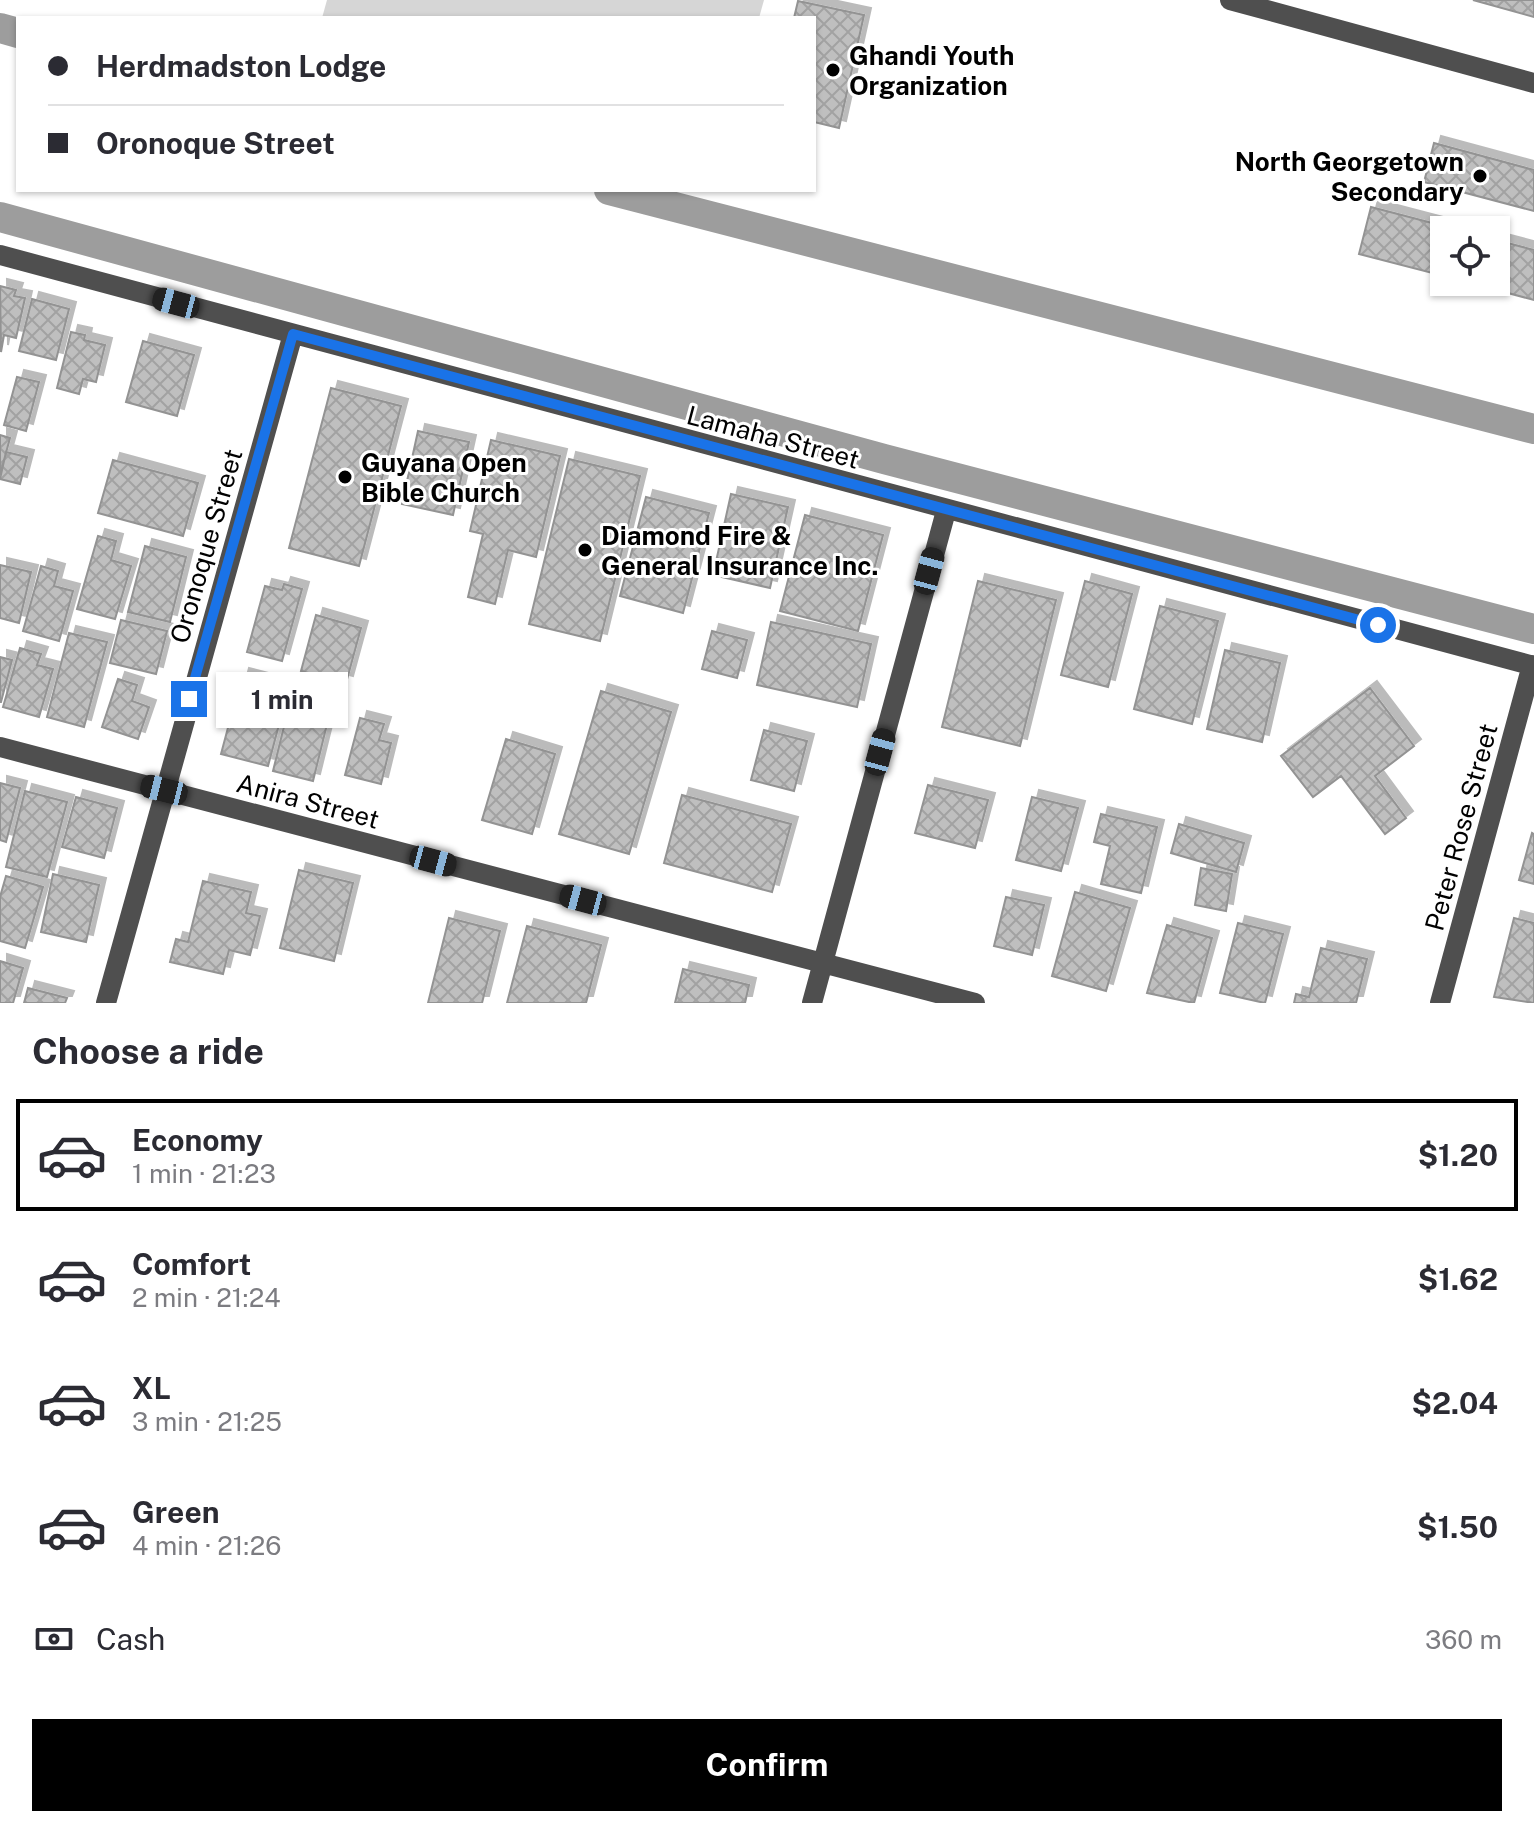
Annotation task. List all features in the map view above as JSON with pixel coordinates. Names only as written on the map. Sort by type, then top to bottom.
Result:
[{"type":"street","points":[[1230,0],[1534,83]]},
{"type":"street","name":"Lamaha Street","points":[[0,255],[946,511],[1533,665]]},
{"type":"street","name":"Oronoque Street","points":[[106,1003],[293,334]]},
{"type":"street","points":[[812,1003],[946,511]]},
{"type":"street","name":"Peter Rose Street","points":[[1440,1003],[1533,665]]},
{"type":"street","name":"Anira Street","points":[[0,747],[975,1003]]},
{"type":"shaded area","points":[[327,0],[764,0],[760,16],[323,16]]},
{"type":"building","points":[[1473,0],[1534,0],[1534,17]]},
{"type":"building","name":"Ghandi Youth Organization","points":[[798,1],[864,15],[839,128],[816,122],[816,16],[794,16]]},
{"type":"building","name":"North Georgetown Secondary","points":[[1434,143],[1534,170],[1534,211],[1424,182]]},
{"type":"building","name":"North Georgetown Secondary","points":[[1371,207],[1430,222],[1430,272],[1359,254]]},
{"type":"building","points":[[1510,244],[1534,250],[1534,300],[1510,294]]},
{"type":"building","points":[[0,286],[16,290],[14,296],[25,298],[16,338],[4,335],[1,352]]},
{"type":"building","points":[[32,299],[69,309],[56,360],[19,351]]},
{"type":"building","points":[[71,332],[85,335],[84,340],[105,345],[96,382],[83,379],[79,394],[57,388]]},
{"type":"building","points":[[143,341],[194,355],[177,416],[126,402]]},
{"type":"building","points":[[17,377],[39,382],[26,431],[4,425]]},
{"type":"building","name":"Guyana Open Bible Church","points":[[331,388],[401,406],[359,566],[289,548]]},
{"type":"building","points":[[418,431],[469,442],[453,515],[402,504]]},
{"type":"building","points":[[0,435],[10,438],[0,475]]},
{"type":"building","points":[[491,440],[560,456],[536,557],[508,550],[495,604],[468,597],[483,534],[470,531]]},
{"type":"building","points":[[6,452],[27,457],[20,484],[0,479]]},
{"type":"building","name":"Diamond Fire & General Insurance Inc.","points":[[569,459],[640,476],[600,641],[529,624]]},
{"type":"building","points":[[113,460],[198,483],[183,536],[98,513]]},
{"type":"building","points":[[731,494],[788,507],[770,588],[713,575]]},
{"type":"building","points":[[646,497],[709,513],[683,613],[620,596]]},
{"type":"building","points":[[805,515],[883,535],[858,631],[780,611]]},
{"type":"building","points":[[98,536],[116,541],[111,560],[131,566],[115,619],[77,609]]},
{"type":"building","points":[[145,546],[186,557],[170,622],[128,612]]},
{"type":"building","points":[[0,565],[31,572],[19,623],[0,618]]},
{"type":"building","points":[[41,566],[58,571],[54,586],[73,591],[59,641],[23,631]]},
{"type":"building","points":[[978,581],[1056,600],[1020,746],[942,727]]},
{"type":"building","points":[[1085,581],[1132,594],[1108,687],[1061,675]]},
{"type":"building","points":[[284,584],[302,589],[282,661],[247,652],[265,586],[282,590]]},
{"type":"building","points":[[1160,606],[1218,621],[1192,724],[1134,709]]},
{"type":"building","points":[[316,615],[361,628],[346,683],[301,671]]},
{"type":"building","points":[[121,620],[167,631],[156,674],[110,663]]},
{"type":"building","points":[[771,622],[871,644],[857,707],[757,685]]},
{"type":"building","points":[[712,631],[747,640],[737,678],[702,669]]},
{"type":"building","points":[[69,633],[107,642],[84,727],[47,717]]},
{"type":"building","points":[[20,648],[41,654],[37,665],[53,669],[39,717],[3,707]]},
{"type":"building","points":[[1225,650],[1280,663],[1262,742],[1207,729]]},
{"type":"building","points":[[0,657],[12,660],[1,702],[0,702]]},
{"type":"building","points":[[242,675],[289,687],[268,766],[221,754]]},
{"type":"building","points":[[118,679],[137,685],[132,701],[149,707],[138,739],[102,727]]},
{"type":"building","points":[[1370,688],[1414,746],[1375,776],[1406,818],[1385,834],[1341,776],[1313,797],[1281,756]]},
{"type":"building","points":[[293,690],[333,700],[313,781],[273,771]]},
{"type":"building","points":[[601,691],[671,712],[629,854],[559,834]]},
{"type":"building","points":[[360,718],[384,724],[379,740],[391,743],[381,784],[345,775]]},
{"type":"building","points":[[764,730],[807,741],[794,791],[751,780]]},
{"type":"building","points":[[506,739],[555,754],[532,834],[482,820]]},
{"type":"building","points":[[0,783],[20,788],[6,842],[0,840]]},
{"type":"building","points":[[928,785],[988,800],[975,848],[915,833]]},
{"type":"building","points":[[25,791],[67,802],[47,877],[6,867]]},
{"type":"building","points":[[682,795],[791,824],[772,892],[664,863]]},
{"type":"building","points":[[76,797],[117,808],[104,858],[62,847]]},
{"type":"building","points":[[1032,797],[1078,808],[1061,871],[1016,860]]},
{"type":"building","points":[[1101,814],[1157,827],[1141,893],[1101,884],[1110,846],[1094,842]]},
{"type":"building","points":[[1179,824],[1244,843],[1236,872],[1171,853]]},
{"type":"building","points":[[1534,834],[1534,884],[1519,880]]},
{"type":"building","points":[[1201,868],[1232,874],[1226,911],[1195,905]]},
{"type":"building","points":[[299,870],[353,883],[334,961],[280,948]]},
{"type":"building","points":[[53,874],[99,885],[86,942],[41,932]]},
{"type":"building","points":[[6,876],[43,887],[25,948],[0,941],[0,897]]},
{"type":"building","points":[[203,881],[251,892],[246,913],[260,916],[250,955],[229,950],[223,974],[170,962],[176,939],[188,942]]},
{"type":"building","points":[[1075,892],[1130,908],[1106,991],[1052,976]]},
{"type":"building","points":[[1006,897],[1044,905],[1032,955],[994,946]]},
{"type":"building","points":[[449,918],[500,931],[482,1003],[428,1003]]},
{"type":"building","points":[[1514,918],[1534,923],[1534,1003],[1494,997]]},
{"type":"building","points":[[1238,923],[1283,934],[1265,1003],[1220,993]]},
{"type":"building","points":[[1167,925],[1212,938],[1194,1003],[1147,993]]},
{"type":"building","points":[[527,926],[601,945],[586,1003],[507,1003]]},
{"type":"building","points":[[1321,948],[1367,959],[1356,1003],[1294,1003],[1296,994],[1309,997]]},
{"type":"building","points":[[0,961],[23,968],[13,1003],[0,1003]]},
{"type":"building","points":[[683,969],[749,985],[745,1003],[675,1003]]},
{"type":"building","points":[[28,988],[67,998],[65,1003],[24,1003]]},
{"type":"waterway","points":[[0,28],[16,32]]},
{"type":"waterway","points":[[617,192],[1534,429]]},
{"type":"waterway","points":[[0,217],[884,459],[1534,629]]},
{"type":"place","name":"Ghandi Youth Organization","points":[[833,70]]},
{"type":"place","name":"North Georgetown Secondary","points":[[1480,176]]},
{"type":"place","name":"Guyana Open Bible Church","points":[[345,477]]},
{"type":"place","name":"Diamond Fire & General Insurance Inc.","points":[[585,550]]},
{"type":"route","points":[[189,699],[293,334],[1378,625]]}]
